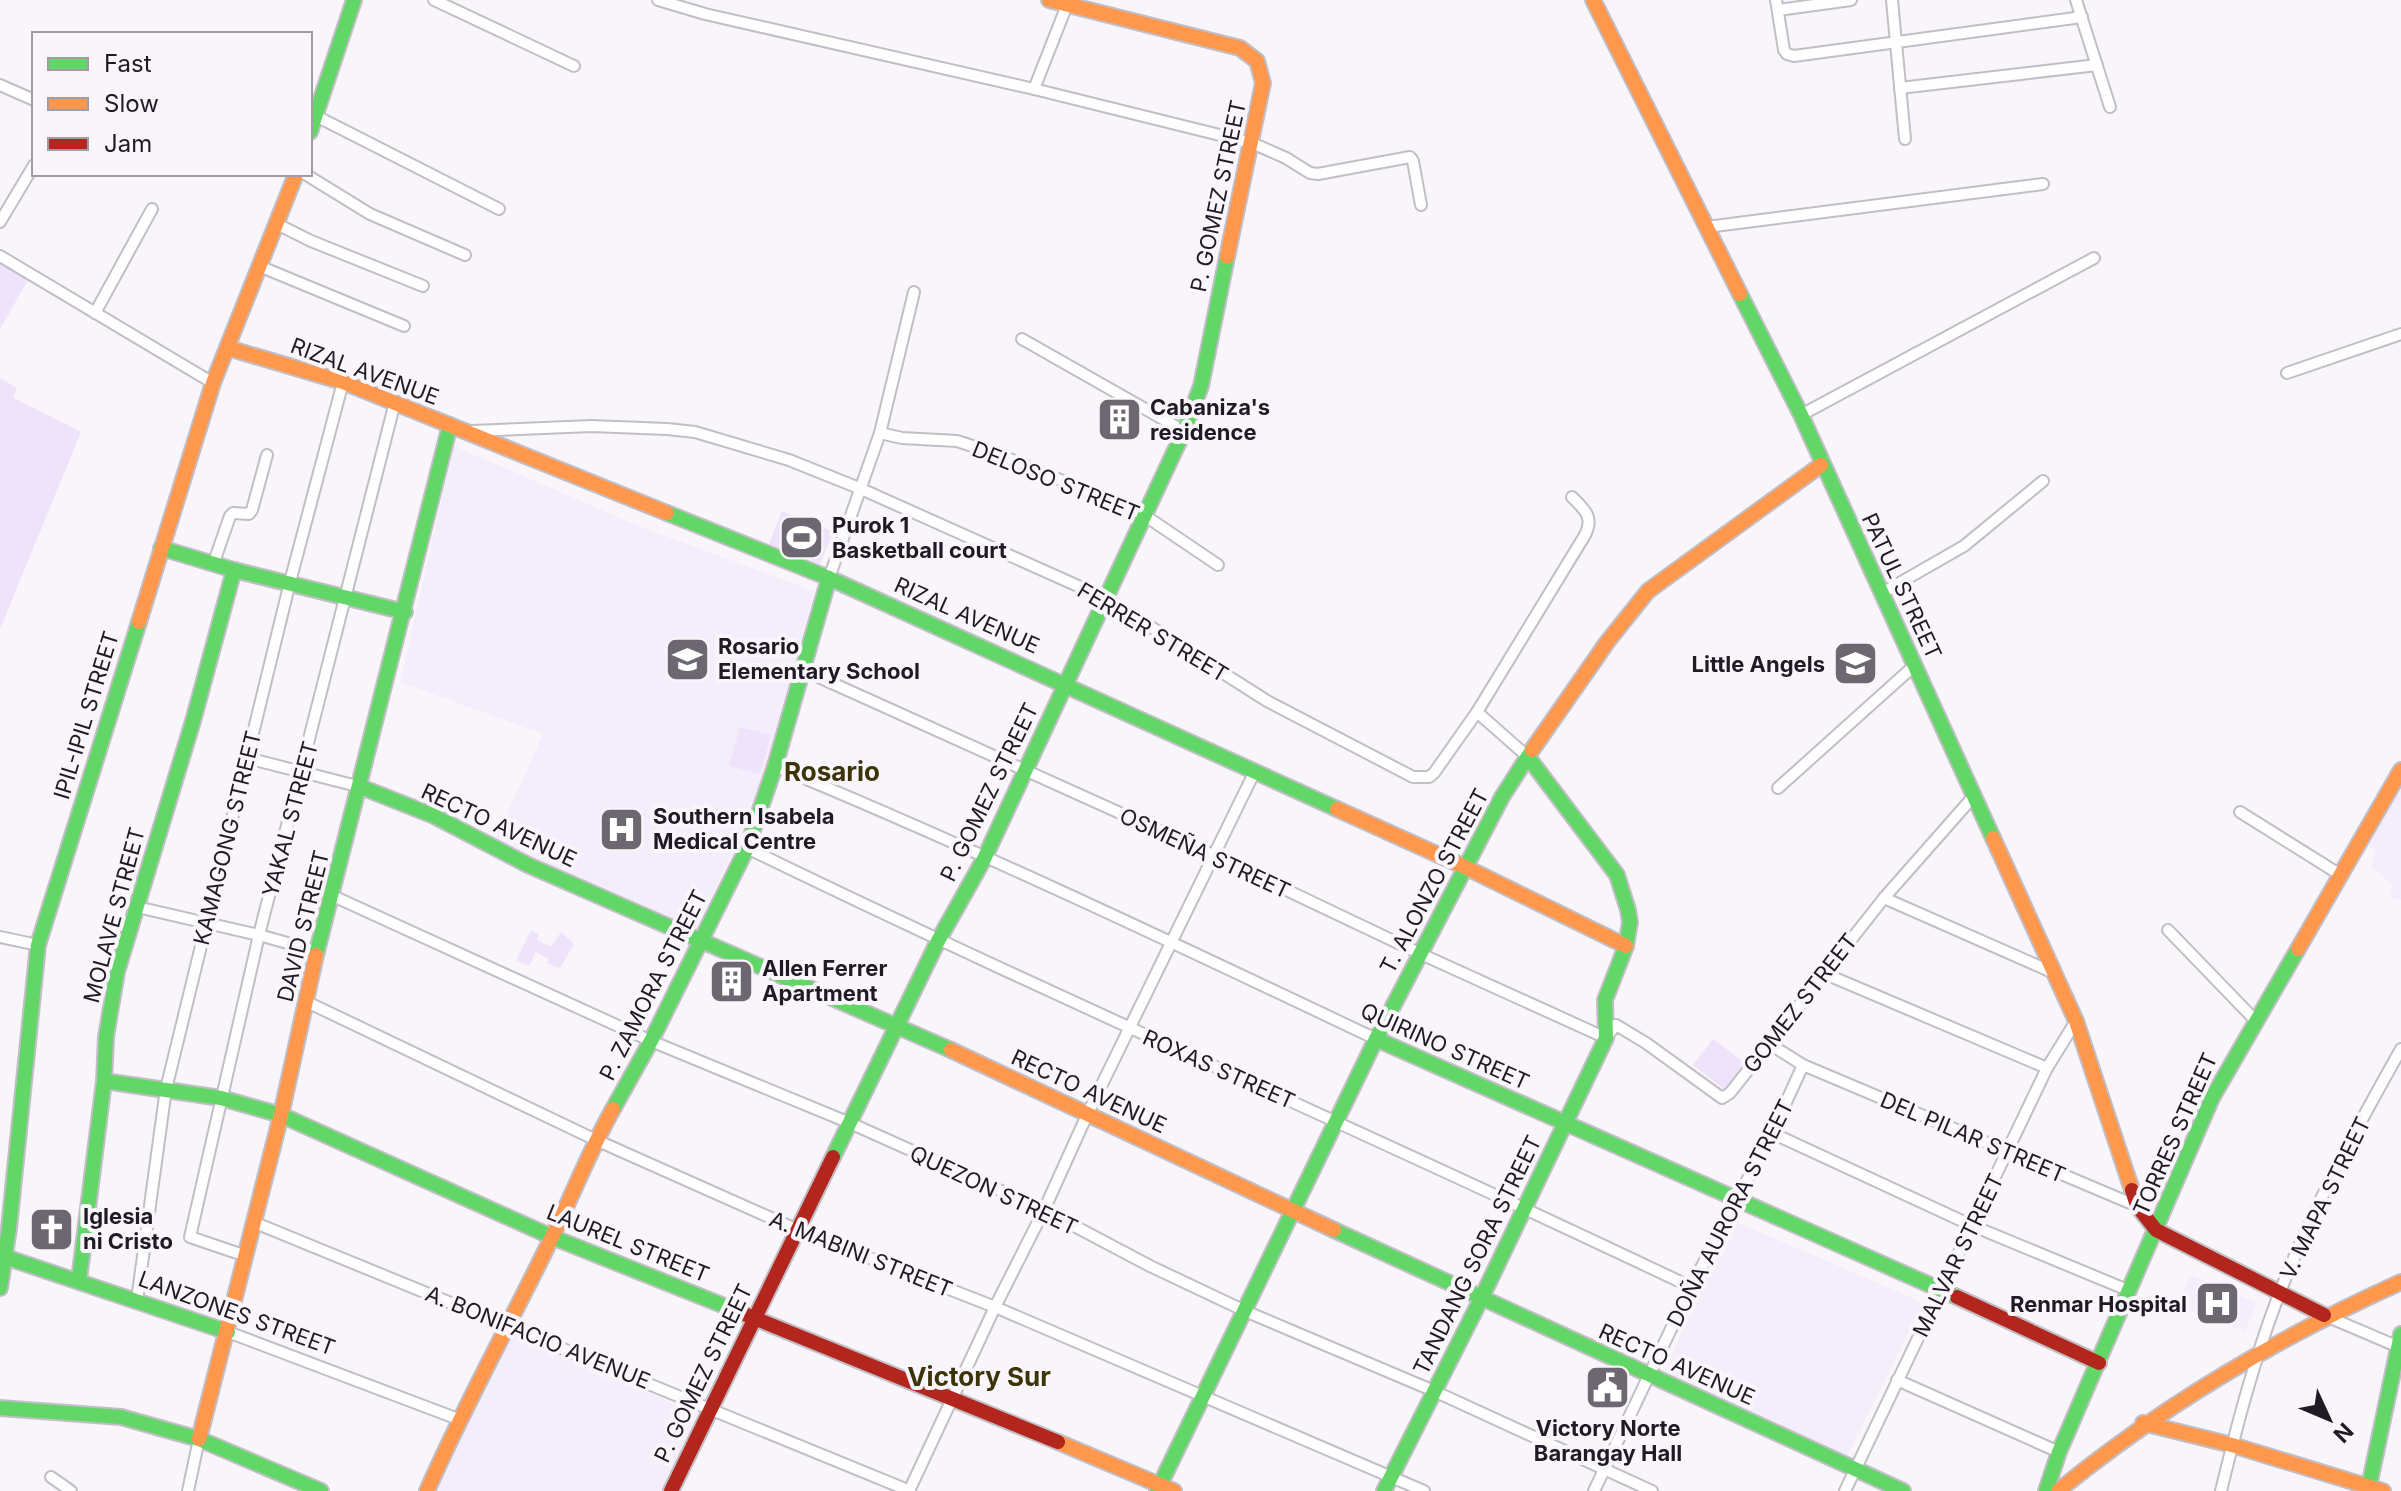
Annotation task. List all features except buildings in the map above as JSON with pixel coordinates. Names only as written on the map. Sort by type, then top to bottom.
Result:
[{"type":"street","points":[[312,127],[354,0]]},
{"type":"street","points":[[434,0],[574,66]]},
{"type":"street","points":[[658,0],[705,14],[1034,89],[1252,143],[1310,173],[1410,157],[1421,205]]},
{"type":"street","points":[[1034,89],[1068,2],[1049,0]]},
{"type":"street","name":"PATUL STREET","points":[[1593,0],[1801,415],[1821,465],[2076,1021],[2137,1206]]},
{"type":"street","points":[[1851,0],[1777,5],[1784,50],[1790,55],[2082,17]]},
{"type":"street","points":[[1892,0],[1905,139]]},
{"type":"street","points":[[2076,0],[2110,107]]},
{"type":"street","name":"P. GOMEZ STREET","points":[[671,1491],[938,941],[984,859],[1107,599],[1184,431],[1201,386],[1263,83],[1257,61],[1240,48],[1068,2]]},
{"type":"street","points":[[1900,88],[2097,65]]},
{"type":"street","points":[[0,85],[32,99]]},
{"type":"street","points":[[316,116],[499,209]]},
{"type":"street","points":[[0,222],[32,168]]},
{"type":"street","name":"IPIL-IPIL STREET","points":[[0,1288],[38,945],[213,383],[295,176]]},
{"type":"street","points":[[308,176],[370,214],[465,255]]},
{"type":"street","points":[[1707,227],[2043,184]]},
{"type":"street","points":[[95,313],[152,209]]},
{"type":"street","points":[[275,223],[311,241],[423,286]]},
{"type":"street","points":[[0,256],[213,383]]},
{"type":"street","points":[[1801,415],[2094,258]]},
{"type":"street","points":[[259,266],[404,326]]},
{"type":"street","name":"P. ZAMORA STREET","points":[[427,1491],[458,1419],[552,1237],[596,1140],[651,1041],[747,848],[775,766],[829,578],[880,433],[914,292]]},
{"type":"street","points":[[2287,373],[2401,334]]},
{"type":"street","points":[[1022,339],[1184,431]]},
{"type":"street","name":"RIZAL AVENUE","points":[[228,348],[343,382],[829,578],[1465,867],[1626,946]]},
{"type":"street","name":"KAMAGONG STREET","points":[[137,1300],[166,1089],[290,582],[343,382]]},
{"type":"street","name":"YAKAL STREET","points":[[246,1256],[190,1237],[259,935],[395,402]]},
{"type":"street","name":"DAVID STREET","points":[[199,1439],[228,1332],[281,1115],[305,1001],[450,425]]},
{"type":"street","name":"FERRER STREET","points":[[465,431],[631,426],[695,432],[751,447],[859,488],[1107,599],[1267,701],[1413,777],[1429,777],[1434,773],[1477,712]]},
{"type":"street","name":"DELOSO STREET","points":[[880,433],[902,438],[957,441],[1000,455],[1144,515],[1218,565]]},
{"type":"street","points":[[214,562],[230,516],[233,513],[249,514],[252,510],[267,455]]},
{"type":"street","name":"T. ALONZO STREET","points":[[1164,1489],[1203,1398],[1376,1039],[1502,797],[1608,641],[1648,591],[1821,465]]},
{"type":"street","points":[[1882,593],[1964,546],[2043,481]]},
{"type":"street","points":[[1572,497],[1587,512],[1589,527],[1546,604],[1477,712],[1528,757],[1617,875],[1630,922],[1626,946],[1605,1000],[1606,1038]]},
{"type":"street","points":[[161,548],[234,570],[405,612]]},
{"type":"street","name":"MOLAVE STREET","points":[[79,1280],[104,1081],[106,1037],[117,972],[193,721],[234,570]]},
{"type":"street","points":[[1778,788],[1915,665]]},
{"type":"street","name":"OSMEÑA STREET","points":[[803,670],[1213,855],[1606,1038]]},
{"type":"street","name":"RECTO AVENUE","points":[[247,758],[361,787],[434,816],[528,865],[898,1025],[1481,1299],[1903,1491]]},
{"type":"street","name":"QUIRINO STREET","points":[[775,766],[879,810],[1376,1039],[1942,1290],[2099,1363]]},
{"type":"street","name":"TORRES STREET","points":[[2046,1491],[2059,1452],[2212,1098],[2401,770]]},
{"type":"street","points":[[909,1491],[1087,1115],[1255,771]]},
{"type":"street","name":"GOMEZ STREET","points":[[1606,1038],[1616,1025],[1726,1098],[1884,898],[1973,797]]},
{"type":"street","points":[[2240,812],[2339,874]]},
{"type":"street","name":"ROXAS STREET","points":[[747,848],[938,941],[1525,1208],[1691,1287]]},
{"type":"street","name":"QUEZON STREET","points":[[333,896],[651,1041],[850,1123],[1044,1210],[1150,1266],[1245,1311],[1434,1391],[1652,1491]]},
{"type":"street","points":[[1884,898],[2052,972]]},
{"type":"street","points":[[137,907],[319,952]]},
{"type":"street","points":[[2168,930],[2255,1020]]},
{"type":"street","points":[[0,937],[38,945]]},
{"type":"street","points":[[1823,973],[2047,1068]]},
{"type":"street","name":"A. MABINI STREET","points":[[305,1001],[596,1140],[798,1230],[995,1307],[1424,1491]]},
{"type":"street","name":"MALVAR STREET","points":[[1845,1491],[2047,1068],[2076,1021]]},
{"type":"street","name":"TANDANG SORA STREET","points":[[1384,1491],[1481,1299],[1606,1038]]},
{"type":"street","name":"DEL PILAR STREET","points":[[1768,1043],[1803,1065],[2137,1206]]},
{"type":"street","name":"V. MAPA STREET","points":[[2221,1491],[2259,1351],[2279,1294],[2345,1150],[2401,1049]]},
{"type":"street","name":"DOÑA AURORA STREET","points":[[1594,1491],[1691,1287],[1772,1133],[1803,1065]]},
{"type":"street","name":"LAUREL STREET","points":[[104,1081],[221,1098],[281,1115],[552,1237],[954,1398],[1164,1489]]},
{"type":"street","points":[[1772,1133],[1973,1226],[2130,1291]]},
{"type":"street","points":[[2137,1206],[2156,1230],[2324,1315],[2400,1343],[2374,1489],[2232,1445],[2143,1423]]},
{"type":"street","name":"A. BONIFACIO AVENUE","points":[[253,1222],[909,1491]]},
{"type":"street","name":"LANZONES STREET","points":[[3,1255],[228,1332],[458,1419]]},
{"type":"street","points":[[2058,1491],[2143,1423],[2259,1351],[2324,1315],[2401,1282]]},
{"type":"street","points":[[1897,1380],[2059,1452]]},
{"type":"street","points":[[0,1408],[121,1417],[199,1439],[321,1491]]},
{"type":"street","points":[[188,1491],[199,1439]]},
{"type":"street","points":[[51,1477],[71,1491]]},
{"type":"shaded area","points":[[0,263],[28,280],[0,329]]},
{"type":"shaded area","points":[[0,378],[17,388],[13,398],[81,432],[0,629]]},
{"type":"shaded area","points":[[454,446],[639,526],[814,591],[750,815],[694,933],[494,843],[543,734],[400,682]]},
{"type":"shaded area","name":"Purok 1 Basketball court","points":[[782,511],[834,532],[820,564],[769,544]]},
{"type":"shaded area","points":[[740,727],[771,735],[760,774],[729,766]]},
{"type":"shaded area","points":[[2401,781],[2401,900],[2390,897],[2392,884],[2371,867],[2375,850],[2363,845]]},
{"type":"shaded area","points":[[531,930],[539,934],[537,940],[551,947],[561,932],[574,944],[560,968],[547,963],[549,959],[536,952],[529,966],[516,960]]},
{"type":"shaded area","points":[[1713,1039],[1745,1063],[1725,1090],[1693,1065]]},
{"type":"shaded area","points":[[1730,1219],[1924,1303],[1846,1458],[1663,1376]]},
{"type":"shaded area","name":"Renmar Hospital","points":[[2190,1275],[2257,1303],[2245,1332],[2178,1305]]},
{"type":"shaded area","points":[[509,1330],[697,1414],[662,1491],[436,1491]]},
{"type":"traffic: fast","points":[[312,126],[354,0]]},
{"type":"traffic: fast","points":[[833,1157],[938,941],[984,859],[1184,431],[1201,386],[1227,257]]},
{"type":"traffic: fast","points":[[1740,294],[1801,415],[1993,838]]},
{"type":"traffic: fast","points":[[316,955],[450,425]]},
{"type":"traffic: fast","points":[[667,513],[829,578],[1337,809]]},
{"type":"traffic: fast","points":[[161,548],[234,570],[405,612]]},
{"type":"traffic: fast","points":[[79,1280],[104,1081],[106,1037],[117,972],[193,721],[234,570]]},
{"type":"traffic: fast","points":[[613,1109],[651,1041],[747,848],[775,766],[829,578]]},
{"type":"traffic: fast","points":[[0,1288],[38,945],[139,622]]},
{"type":"traffic: fast","points":[[1157,1491],[1376,1039],[1502,797],[1532,750]]},
{"type":"traffic: fast","points":[[1384,1491],[1481,1299],[1606,1038],[1605,1000],[1626,946],[1630,922],[1617,875],[1528,757]]},
{"type":"traffic: fast","points":[[361,787],[434,816],[528,865],[951,1050]]},
{"type":"traffic: fast","points":[[2046,1491],[2059,1452],[2212,1098],[2298,949]]},
{"type":"traffic: fast","points":[[1376,1039],[1957,1297]]},
{"type":"traffic: fast","points":[[104,1081],[221,1098],[281,1115],[552,1237],[732,1309]]},
{"type":"traffic: fast","points":[[1334,1230],[1903,1491]]},
{"type":"traffic: fast","points":[[0,1253],[228,1332]]},
{"type":"traffic: fast","points":[[2368,1491],[2401,1334]]},
{"type":"traffic: fast","points":[[0,1408],[121,1417],[199,1439],[321,1491]]},
{"type":"traffic: slow","points":[[1049,0],[1240,48],[1257,61],[1263,83],[1227,257]]},
{"type":"traffic: slow","points":[[1593,0],[1740,294]]},
{"type":"traffic: slow","points":[[139,622],[213,383],[295,176]]},
{"type":"traffic: slow","points":[[228,348],[343,382],[667,513]]},
{"type":"traffic: slow","points":[[1532,750],[1608,641],[1648,591],[1821,465]]},
{"type":"traffic: slow","points":[[2298,949],[2401,770]]},
{"type":"traffic: slow","points":[[1337,809],[1465,867],[1626,946]]},
{"type":"traffic: slow","points":[[1993,838],[2076,1021],[2132,1190]]},
{"type":"traffic: slow","points":[[199,1439],[281,1115],[316,955]]},
{"type":"traffic: slow","points":[[951,1050],[1334,1230]]},
{"type":"traffic: slow","points":[[427,1491],[613,1109]]},
{"type":"traffic: slow","points":[[2058,1491],[2138,1430],[2222,1375],[2310,1326],[2401,1282]]},
{"type":"traffic: slow","points":[[2143,1423],[2232,1445],[2383,1491]]},
{"type":"traffic: slow","points":[[1058,1442],[1174,1491]]},
{"type":"traffic: jam","points":[[671,1491],[833,1157]]},
{"type":"traffic: jam","points":[[2132,1190],[2137,1206],[2156,1230],[2324,1315]]},
{"type":"traffic: jam","points":[[1957,1297],[2099,1363]]},
{"type":"traffic: jam","points":[[732,1309],[1058,1442]]},
{"type":"place","name":"Cabaniza's residence","points":[[1119,420]]},
{"type":"place","name":"Purok 1 Basketball court","points":[[801,538]]},
{"type":"place","name":"Rosario Elementary School","points":[[687,659]]},
{"type":"place","name":"Little Angels","points":[[1856,664]]},
{"type":"place","name":"Southern Isabela Medical Centre","points":[[622,829]]},
{"type":"place","name":"Allen Ferrer Apartment","points":[[731,981]]},
{"type":"place","name":"Iglesia ni Cristo","points":[[52,1229]]},
{"type":"place","name":"Renmar Hospital","points":[[2218,1304]]},
{"type":"place","name":"Victory Norte Barangay Hall","points":[[1608,1387]]},
{"type":"district","name":"Rosario","points":[[832,772]]},
{"type":"district","name":"Victory Sur","points":[[979,1377]]}]
